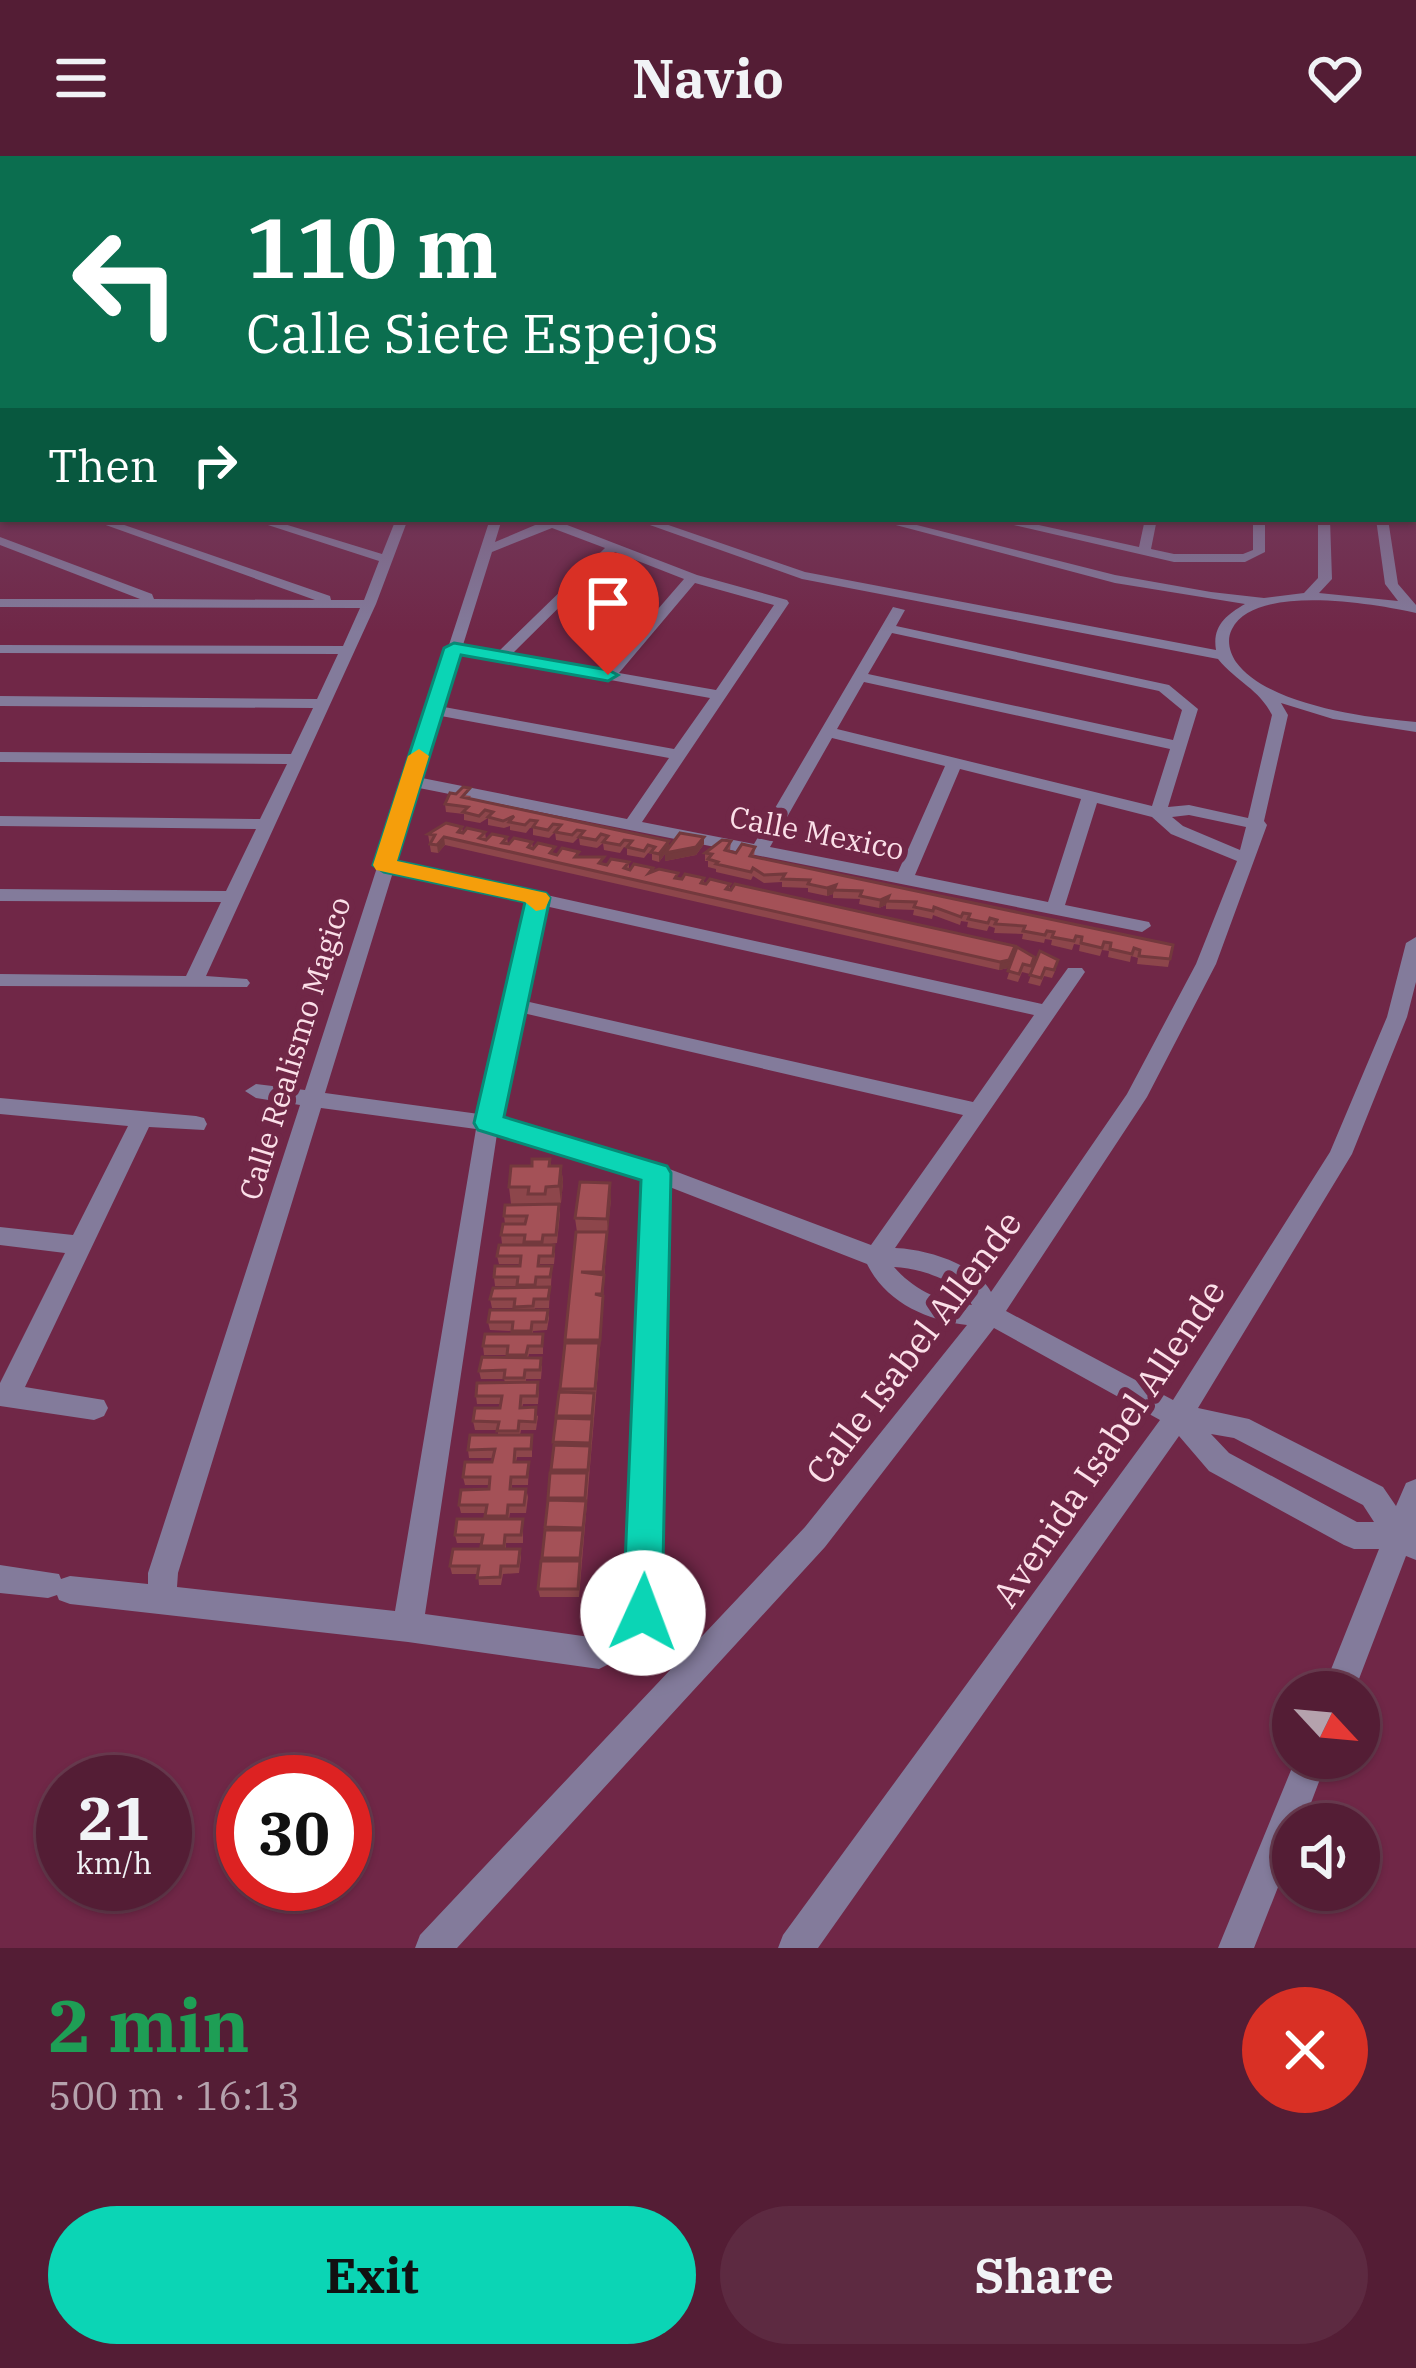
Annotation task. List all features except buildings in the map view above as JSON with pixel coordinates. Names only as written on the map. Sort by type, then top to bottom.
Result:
[{"type":"street","points":[[104,522],[325,596],[326,604]]},
{"type":"street","points":[[265,522],[386,559]]},
{"type":"street","points":[[193,982],[369,604],[401,522]]},
{"type":"street","name":"Calle Realismo Magico","points":[[162,1597],[164,1573],[495,522]]},
{"type":"street","points":[[486,550],[555,522]]},
{"type":"street","points":[[559,522],[611,549],[782,603],[631,825]]},
{"type":"street","points":[[648,522],[802,574],[1226,656],[1268,692],[1346,719],[1416,727]]},
{"type":"street","points":[[936,533],[955,522]]},
{"type":"street","points":[[1144,552],[1150,522]]},
{"type":"street","points":[[1052,525],[1144,552],[1198,561],[1259,553],[1259,522]]},
{"type":"street","points":[[1309,596],[1325,579],[1324,522]]},
{"type":"street","points":[[1382,522],[1392,584],[1412,607]]},
{"type":"street","points":[[916,523],[936,533],[1193,594],[1266,602],[1309,596],[1412,607]]},
{"type":"street","points":[[0,541],[147,597],[146,603]]},
{"type":"street","points":[[501,656],[611,549]]},
{"type":"street","points":[[608,675],[692,578]]},
{"type":"street","points":[[1226,656],[1220,639],[1226,623],[1266,602]]},
{"type":"street","points":[[0,603],[369,604]]},
{"type":"street","points":[[759,850],[898,610]]},
{"type":"street","points":[[888,628],[1164,688],[1190,709],[1158,813]]},
{"type":"street","points":[[454,648],[720,695]]},
{"type":"street","points":[[0,649],[348,650]]},
{"type":"street","points":[[860,676],[1178,746]]},
{"type":"street","name":"Calle Isabel Allende","points":[[433,1948],[814,1537],[990,1314],[1136,1097],[1206,964],[1247,859],[1280,715],[1268,692]]},
{"type":"street","points":[[0,701],[322,704]]},
{"type":"street","points":[[434,710],[679,755]]},
{"type":"street","points":[[828,732],[1158,813],[1189,810],[1258,825]]},
{"type":"street","points":[[0,757],[296,759]]},
{"type":"street","points":[[904,879],[954,764]]},
{"type":"street","name":"Calle Mexico","points":[[410,781],[1142,926]]},
{"type":"street","points":[[1054,909],[1090,798]]},
{"type":"street","points":[[1158,813],[1177,830],[1247,859]]},
{"type":"street","points":[[0,821],[265,824]]},
{"type":"street","points":[[384,865],[1048,1012]]},
{"type":"street","points":[[0,895],[232,897]]},
{"type":"street","points":[[408,1627],[488,1123],[538,898]]},
{"type":"street","name":"Avenida Isabel Allende","points":[[796,1948],[1178,1416],[1340,1154],[1397,1017],[1416,943]]},
{"type":"street","points":[[876,1257],[1075,972]]},
{"type":"street","points":[[0,980],[240,983]]},
{"type":"street","points":[[514,1005],[979,1111]]},
{"type":"street","points":[[256,1091],[488,1123],[656,1173],[876,1257],[883,1277],[892,1285],[955,1316],[990,1314],[1178,1416],[1239,1426],[1373,1496],[1408,1541]]},
{"type":"street","points":[[0,1106],[196,1124]]},
{"type":"street","points":[[94,1408],[4,1395],[141,1121]]},
{"type":"street","points":[[0,1579],[599,1654],[628,1638],[643,1613],[656,1173]]},
{"type":"street","points":[[0,1236],[81,1245]]},
{"type":"street","points":[[1178,1416],[1219,1462],[1283,1497],[1354,1535],[1408,1541]]},
{"type":"street","points":[[1283,1497],[1303,1460]]},
{"type":"street","points":[[1348,1671],[1408,1541],[1416,1492]]},
{"type":"street","points":[[1236,1948],[1304,1779]]},
{"type":"slow traffic","points":[[419,756],[384,865],[538,898],[536,904]]},
{"type":"route","points":[[608,675],[454,648],[384,865],[538,898],[488,1123],[656,1173],[643,1613]]}]
